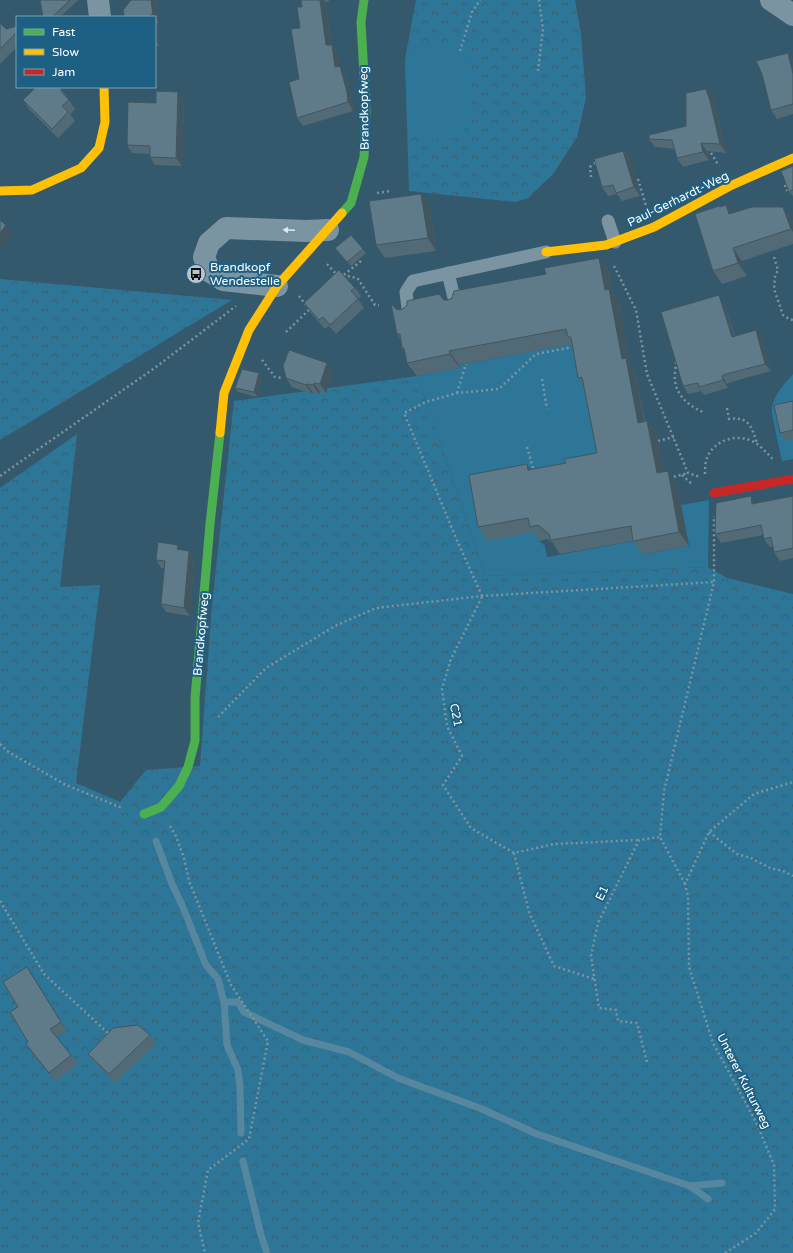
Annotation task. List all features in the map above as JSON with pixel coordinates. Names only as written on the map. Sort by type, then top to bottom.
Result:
[{"type":"street","points":[[98,0],[100,16]]},
{"type":"street","name":"Brandkopfweg","points":[[144,814],[161,807],[179,786],[188,767],[195,741],[195,698],[210,524],[224,393],[249,330],[274,291],[351,203],[364,157],[366,111],[361,22],[364,0]]},
{"type":"street","points":[[771,0],[793,15]]},
{"type":"street","points":[[0,191],[32,190],[81,168],[99,148],[105,122],[104,88]]},
{"type":"street","name":"Paul-Gerhardt-Weg","points":[[546,252],[610,244],[654,227],[730,186],[793,158]]},
{"type":"street","points":[[274,291],[223,280],[209,271],[204,257],[209,243],[226,228],[306,231],[328,230]]},
{"type":"street","points":[[714,493],[793,479]]},
{"type":"lane","points":[[608,221],[610,244]]},
{"type":"lane","points":[[410,316],[406,292],[413,281],[546,252]]},
{"type":"lane","points":[[448,273],[456,306]]},
{"type":"path","points":[[460,51],[472,12],[480,0]]},
{"type":"path","points":[[538,71],[543,29],[539,0]]},
{"type":"path","points":[[591,176],[590,167],[601,161]]},
{"type":"path","points":[[638,179],[648,214],[654,227]]},
{"type":"path","points":[[610,244],[613,264],[636,310],[647,374],[688,473]]},
{"type":"path","points":[[774,258],[778,270],[775,276],[774,289],[783,315],[793,320]]},
{"type":"path","points":[[340,278],[361,261]]},
{"type":"path","points":[[326,263],[344,282]]},
{"type":"path","points":[[340,278],[350,276],[358,279],[375,305],[379,305]]},
{"type":"path","points":[[0,476],[156,367],[241,302],[274,291]]},
{"type":"path","points":[[286,332],[310,309]]},
{"type":"path","points":[[482,596],[404,413],[426,402],[457,393],[499,389],[536,354],[568,348],[568,345]]},
{"type":"path","points":[[677,357],[675,380],[679,393],[686,402],[703,412]]},
{"type":"path","points":[[457,393],[466,364]]},
{"type":"path","points":[[542,379],[547,409]]},
{"type":"path","points":[[727,408],[729,419],[738,418],[750,424],[757,444]]},
{"type":"path","points":[[658,440],[674,438]]},
{"type":"path","points":[[667,478],[688,473],[704,478],[707,458],[711,451],[720,442],[731,439],[740,438],[752,441],[778,463]]},
{"type":"path","points":[[527,447],[535,475]]},
{"type":"path","points":[[685,884],[660,837],[664,791],[714,582],[714,493]]},
{"type":"path","points":[[195,741],[235,698],[266,668],[335,626],[376,608],[482,596],[714,582]]},
{"type":"path","name":"C21","points":[[482,596],[451,659],[442,689],[447,726],[462,756],[442,785],[471,828],[514,853]]},
{"type":"path","points":[[0,744],[7,751],[64,784],[121,808],[144,814]]},
{"type":"path","points":[[685,884],[709,832],[754,794],[793,782]]},
{"type":"path","points":[[161,807],[176,836],[184,858],[189,881],[231,985],[268,1041],[249,1139],[208,1170],[198,1223],[205,1253]]},
{"type":"path","points":[[709,832],[737,854],[751,858],[770,868],[783,871],[793,876]]},
{"type":"path","points":[[594,979],[554,966],[529,912],[514,853],[554,844],[639,840],[660,837]]},
{"type":"path","name":"E1","points":[[639,840],[598,923],[591,956],[599,1008],[616,1010],[618,1021],[637,1023],[647,1062]]},
{"type":"path","name":"Unterer Kulturweg","points":[[685,884],[688,896],[689,967],[710,1035],[756,1122],[774,1165],[775,1209],[756,1233],[725,1253]]},
{"type":"path","points":[[0,901],[44,974],[109,1034]]},
{"type":"green space","points":[[416,0],[575,0],[581,34],[586,98],[577,137],[553,174],[528,198],[516,202],[409,191],[405,59]]},
{"type":"green space","points":[[417,44],[453,45],[468,59],[470,124],[457,138],[422,140],[407,125],[405,59]]},
{"type":"green space","points":[[0,279],[232,300],[0,440]]},
{"type":"green space","points":[[576,343],[604,455],[538,532],[539,541],[545,546],[547,557],[640,540],[643,554],[689,546],[681,505],[709,500],[708,567],[486,576],[417,376],[459,368],[459,365]]},
{"type":"green space","points":[[793,374],[793,459],[782,461],[772,409],[778,393]]},
{"type":"green space","points":[[417,376],[486,576],[708,567],[727,578],[793,594],[793,1253],[0,1253],[0,488],[77,434],[60,587],[100,585],[76,783],[120,802],[146,770],[200,766],[212,605],[234,401]]},
{"type":"building","points":[[40,0],[70,0],[53,16],[43,16]]},
{"type":"building","points":[[131,0],[151,0],[153,15],[124,16],[123,10]]},
{"type":"building","points":[[301,0],[320,0],[326,45],[332,45],[335,67],[340,66],[348,102],[297,118],[289,82],[299,79],[291,29],[300,28],[297,7],[302,7]]},
{"type":"building","points":[[0,23],[6,29],[16,26],[16,33],[0,49]]},
{"type":"building","points":[[788,53],[793,74],[793,104],[771,110],[762,74],[756,61]]},
{"type":"building","points":[[35,88],[60,88],[69,100],[62,106],[68,112],[52,129],[23,100]]},
{"type":"building","points":[[706,89],[720,144],[701,143],[703,152],[677,158],[672,140],[649,139],[649,135],[686,126],[686,93]]},
{"type":"building","points":[[156,91],[178,92],[176,158],[150,157],[150,146],[127,145],[128,102],[156,103]]},
{"type":"building","points":[[623,151],[634,187],[616,193],[613,185],[602,187],[594,159]]},
{"type":"building","points":[[793,166],[793,190],[789,192],[781,171]]},
{"type":"building","points":[[421,194],[428,238],[376,245],[369,201]]},
{"type":"building","points":[[726,205],[729,214],[752,207],[783,207],[791,229],[733,248],[738,263],[713,271],[695,214]]},
{"type":"building","points":[[0,220],[6,225],[0,233]]},
{"type":"building","points":[[351,235],[363,249],[347,262],[335,248]]},
{"type":"building","points":[[599,258],[605,290],[609,289],[622,359],[626,358],[638,423],[647,421],[657,473],[668,471],[679,532],[633,541],[631,526],[551,540],[549,534],[538,525],[530,527],[528,518],[478,527],[469,475],[527,464],[528,470],[566,463],[564,459],[597,453],[582,377],[578,378],[571,337],[568,337],[566,329],[449,351],[450,354],[407,363],[404,348],[402,348],[400,334],[397,334],[391,304],[396,309],[400,310],[407,305],[407,301],[439,294],[444,300],[448,300],[452,298],[454,291],[546,274],[544,268]]},
{"type":"building","points":[[339,270],[355,288],[351,291],[358,299],[330,325],[323,317],[319,320],[304,303]]},
{"type":"building","points":[[719,295],[732,337],[756,330],[765,364],[726,374],[722,376],[723,380],[699,387],[698,383],[683,386],[661,312]]},
{"type":"building","points":[[289,350],[327,363],[320,384],[314,383],[313,385],[306,385],[286,378],[283,366]]},
{"type":"building","points":[[242,369],[259,373],[254,392],[235,388]]},
{"type":"building","points":[[793,401],[793,430],[780,433],[774,405]]},
{"type":"building","points":[[751,496],[752,504],[793,496],[793,548],[774,552],[771,537],[764,539],[761,525],[715,534],[716,503]]},
{"type":"building","points":[[158,542],[178,545],[177,549],[189,551],[184,608],[161,604],[165,561],[156,560]]},
{"type":"building","points":[[27,967],[61,1022],[50,1029],[71,1055],[49,1073],[26,1044],[28,1042],[10,1012],[18,1007],[3,982]]},
{"type":"building","points":[[138,1025],[150,1035],[109,1074],[88,1054],[113,1028]]},
{"type":"waterway","points":[[156,841],[172,884],[206,965],[218,979],[224,1002],[238,1002],[244,1012],[303,1040],[349,1052],[398,1078],[482,1109],[537,1134],[690,1186],[722,1183]]},
{"type":"waterway","points":[[224,1002],[227,1045],[238,1070],[240,1086],[241,1133]]},
{"type":"waterway","points":[[243,1161],[261,1235],[267,1253]]},
{"type":"waterway","points":[[690,1186],[708,1199]]},
{"type":"traffic: fast","points":[[342,213],[351,203],[364,157],[366,111],[361,22],[364,0]]},
{"type":"traffic: fast","points":[[144,814],[161,807],[179,786],[188,767],[195,741],[195,698],[210,524],[220,433]]},
{"type":"traffic: slow","points":[[0,191],[32,190],[81,168],[99,148],[105,122],[104,88]]},
{"type":"traffic: slow","points":[[546,252],[606,245],[654,227],[730,186],[793,158]]},
{"type":"traffic: slow","points":[[220,433],[224,393],[249,330],[277,286],[342,213]]},
{"type":"traffic: jam","points":[[714,493],[793,479]]},
{"type":"place","name":"Brandkopf Wendestelle","points":[[196,274]]}]
